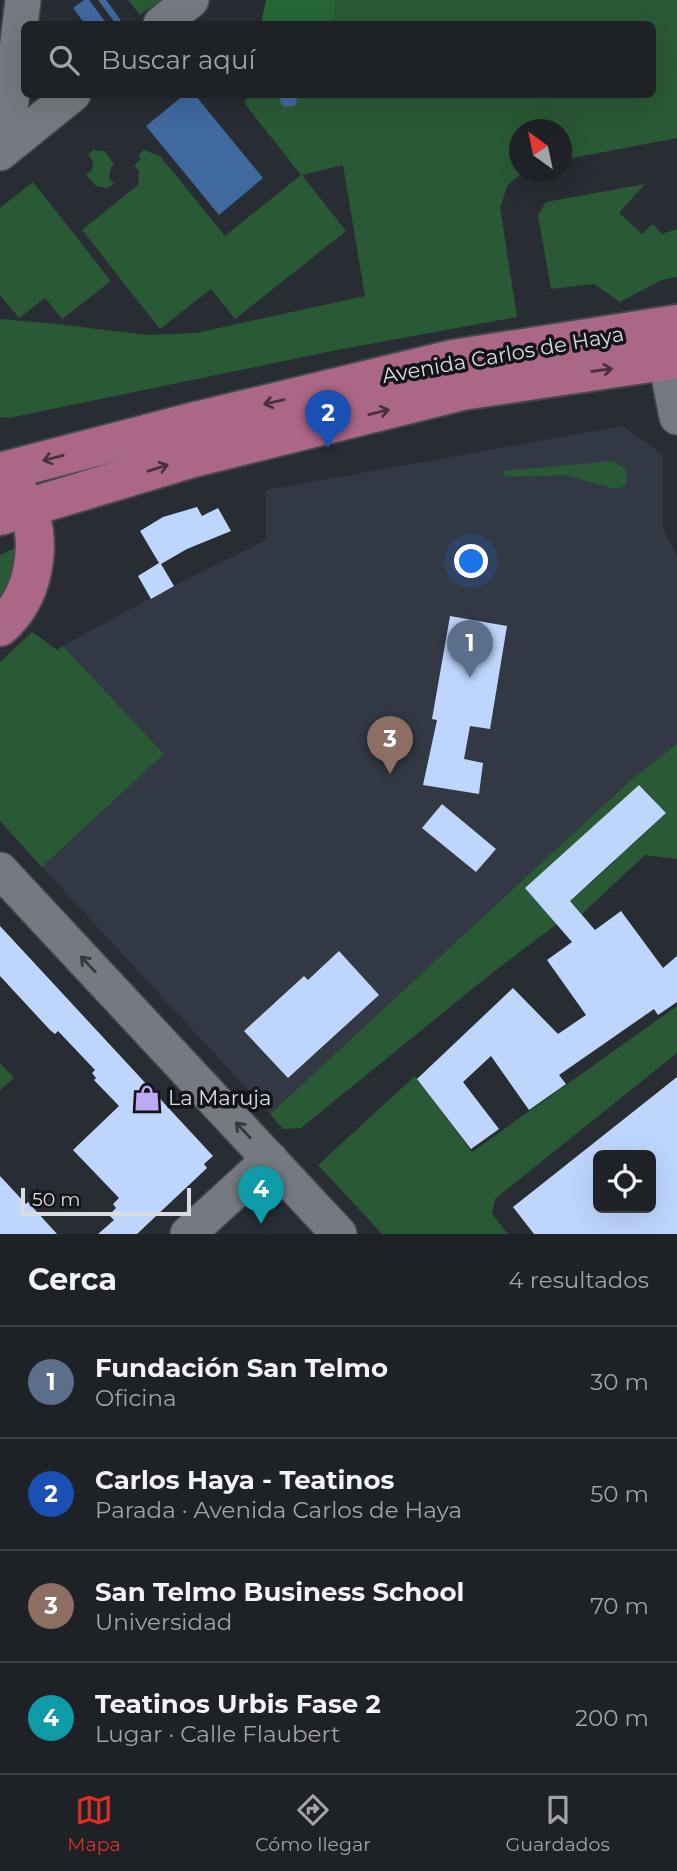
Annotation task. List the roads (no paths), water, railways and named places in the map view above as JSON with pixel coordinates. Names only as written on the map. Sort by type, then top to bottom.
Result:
[{"type":"main road","name":"Avenida Carlos de Haya","points":[[1,469],[453,359],[677,324]]},
{"type":"main road","name":"Avenida Carlos de Haya","points":[[14,512],[192,458],[462,391],[672,360]]},
{"type":"main road","points":[[0,627],[9,619],[30,582],[35,550],[14,512],[1,469]]},
{"type":"main road","points":[[32,569],[78,503],[93,488]]},
{"type":"street","points":[[0,134],[9,117],[23,0]]},
{"type":"street","points":[[165,21],[191,0]]},
{"type":"street","points":[[12,97],[23,109],[34,114],[60,105]]},
{"type":"street","points":[[0,153],[60,105]]},
{"type":"street","points":[[672,360],[677,417]]},
{"type":"street","points":[[0,870],[339,1234]]},
{"type":"street","points":[[188,1234],[270,1159]]},
{"type":"water","points":[[84,0],[89,0],[105,21],[83,21],[73,8]]},
{"type":"water","points":[[98,0],[106,0],[120,19],[114,21]]},
{"type":"water","points":[[180,98],[197,98],[263,178],[219,215],[146,126]]},
{"type":"water","points":[[280,98],[296,98],[294,106],[285,107]]},
{"type":"place","name":"Carlos Haya - Teatinos","points":[[328,448]]},
{"type":"place","name":"Fundación San Telmo","points":[[470,678]]},
{"type":"place","name":"San Telmo Business School","points":[[390,774]]},
{"type":"place","name":"La Maruja","points":[[147,1098]]},
{"type":"place","name":"Teatinos Urbis Fase 2","points":[[261,1224]]}]
